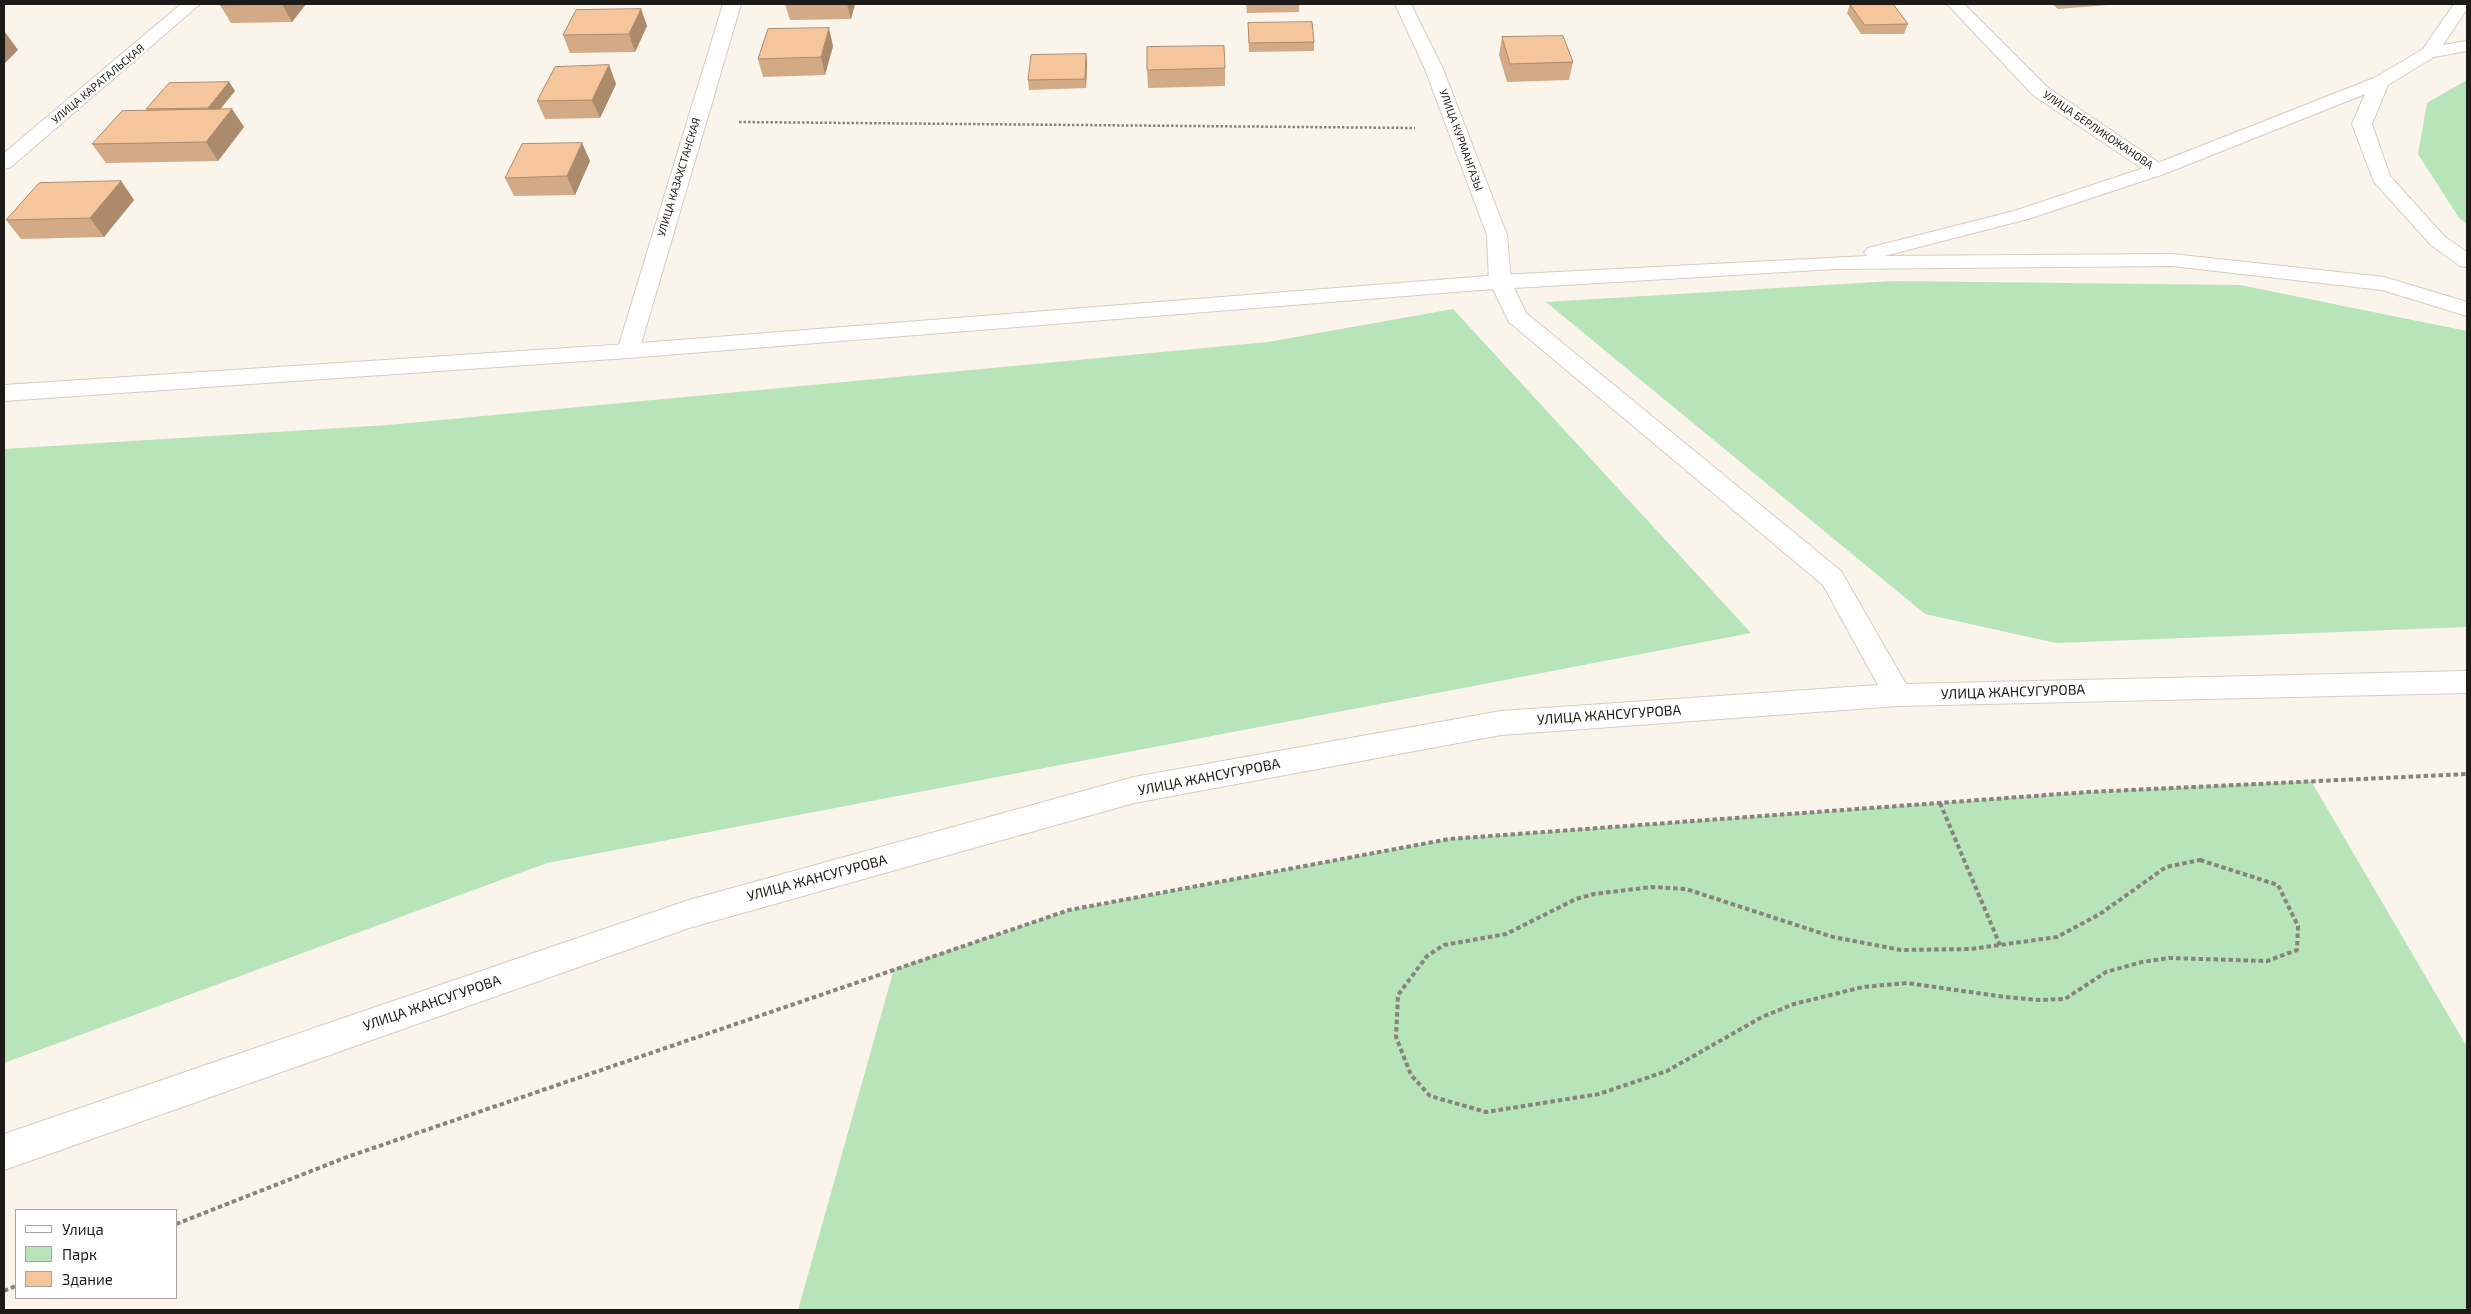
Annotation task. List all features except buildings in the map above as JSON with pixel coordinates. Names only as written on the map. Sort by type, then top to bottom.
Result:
[{"type":"main road","name":"УЛИЦА КАРАТАЛЬСКАЯ","points":[[4,163],[191,4]]},
{"type":"main road","name":"УЛИЦА КАЗАХСТАНСКАЯ","points":[[628,351],[732,4]]},
{"type":"main road","name":"УЛИЦА КУРМАНГАЗЫ","points":[[1403,4],[1434,69],[1496,235],[1500,282]]},
{"type":"main road","name":"УЛИЦА БЕРЛИКОЖАНОВА","points":[[1955,4],[2040,91],[2156,170]]},
{"type":"main road","points":[[2429,53],[2462,4]]},
{"type":"main road","points":[[1835,263],[2021,215],[2156,170],[2380,82],[2429,53],[2467,46]]},
{"type":"main road","points":[[2380,82],[2362,124],[2381,178],[2438,241],[2467,261]]},
{"type":"main road","points":[[4,393],[628,351],[1500,282],[1835,263],[2172,260],[2384,284],[2467,309]]},
{"type":"main road","points":[[1500,282],[1517,318],[1832,578],[1898,695]]},
{"type":"main road","name":"УЛИЦА ЖАНСУГУРОВА","points":[[4,1152],[689,914],[1134,790],[1500,723],[1898,695],[2467,682]]},
{"type":"path","points":[[696,122],[1456,128]]},
{"type":"path","points":[[178,1223],[348,1157],[1069,910],[1449,839],[2088,792],[2467,774]]},
{"type":"path","points":[[1940,803],[2000,945]]},
{"type":"path","points":[[2200,860],[2278,885],[2298,926],[2297,950],[2267,961],[2169,958],[2142,962],[2106,972],[2065,999],[2039,1000],[1975,991],[1930,988],[1907,983],[1863,987],[1794,1004],[1762,1017],[1667,1071],[1599,1094],[1486,1112],[1430,1096],[1411,1075],[1396,1037],[1398,996],[1427,956],[1444,945],[1506,934],[1576,899],[1594,894],[1652,887],[1686,889],[1833,937],[1901,950],[1971,949],[2000,945],[2057,937],[2100,914],[2166,867],[2200,860]]},
{"type":"green space","points":[[2467,80],[2467,224],[2459,218],[2418,154],[2427,103]]},
{"type":"green space","points":[[1893,281],[2240,285],[2467,331],[2467,627],[2056,643],[1925,614],[1546,302]]},
{"type":"green space","points":[[1453,309],[1751,633],[547,863],[4,1063],[4,449],[388,425],[1268,342]]},
{"type":"green space","points":[[2311,781],[2467,1047],[2467,1310],[798,1310],[894,969],[1069,910],[1449,839],[2088,792]]}]
